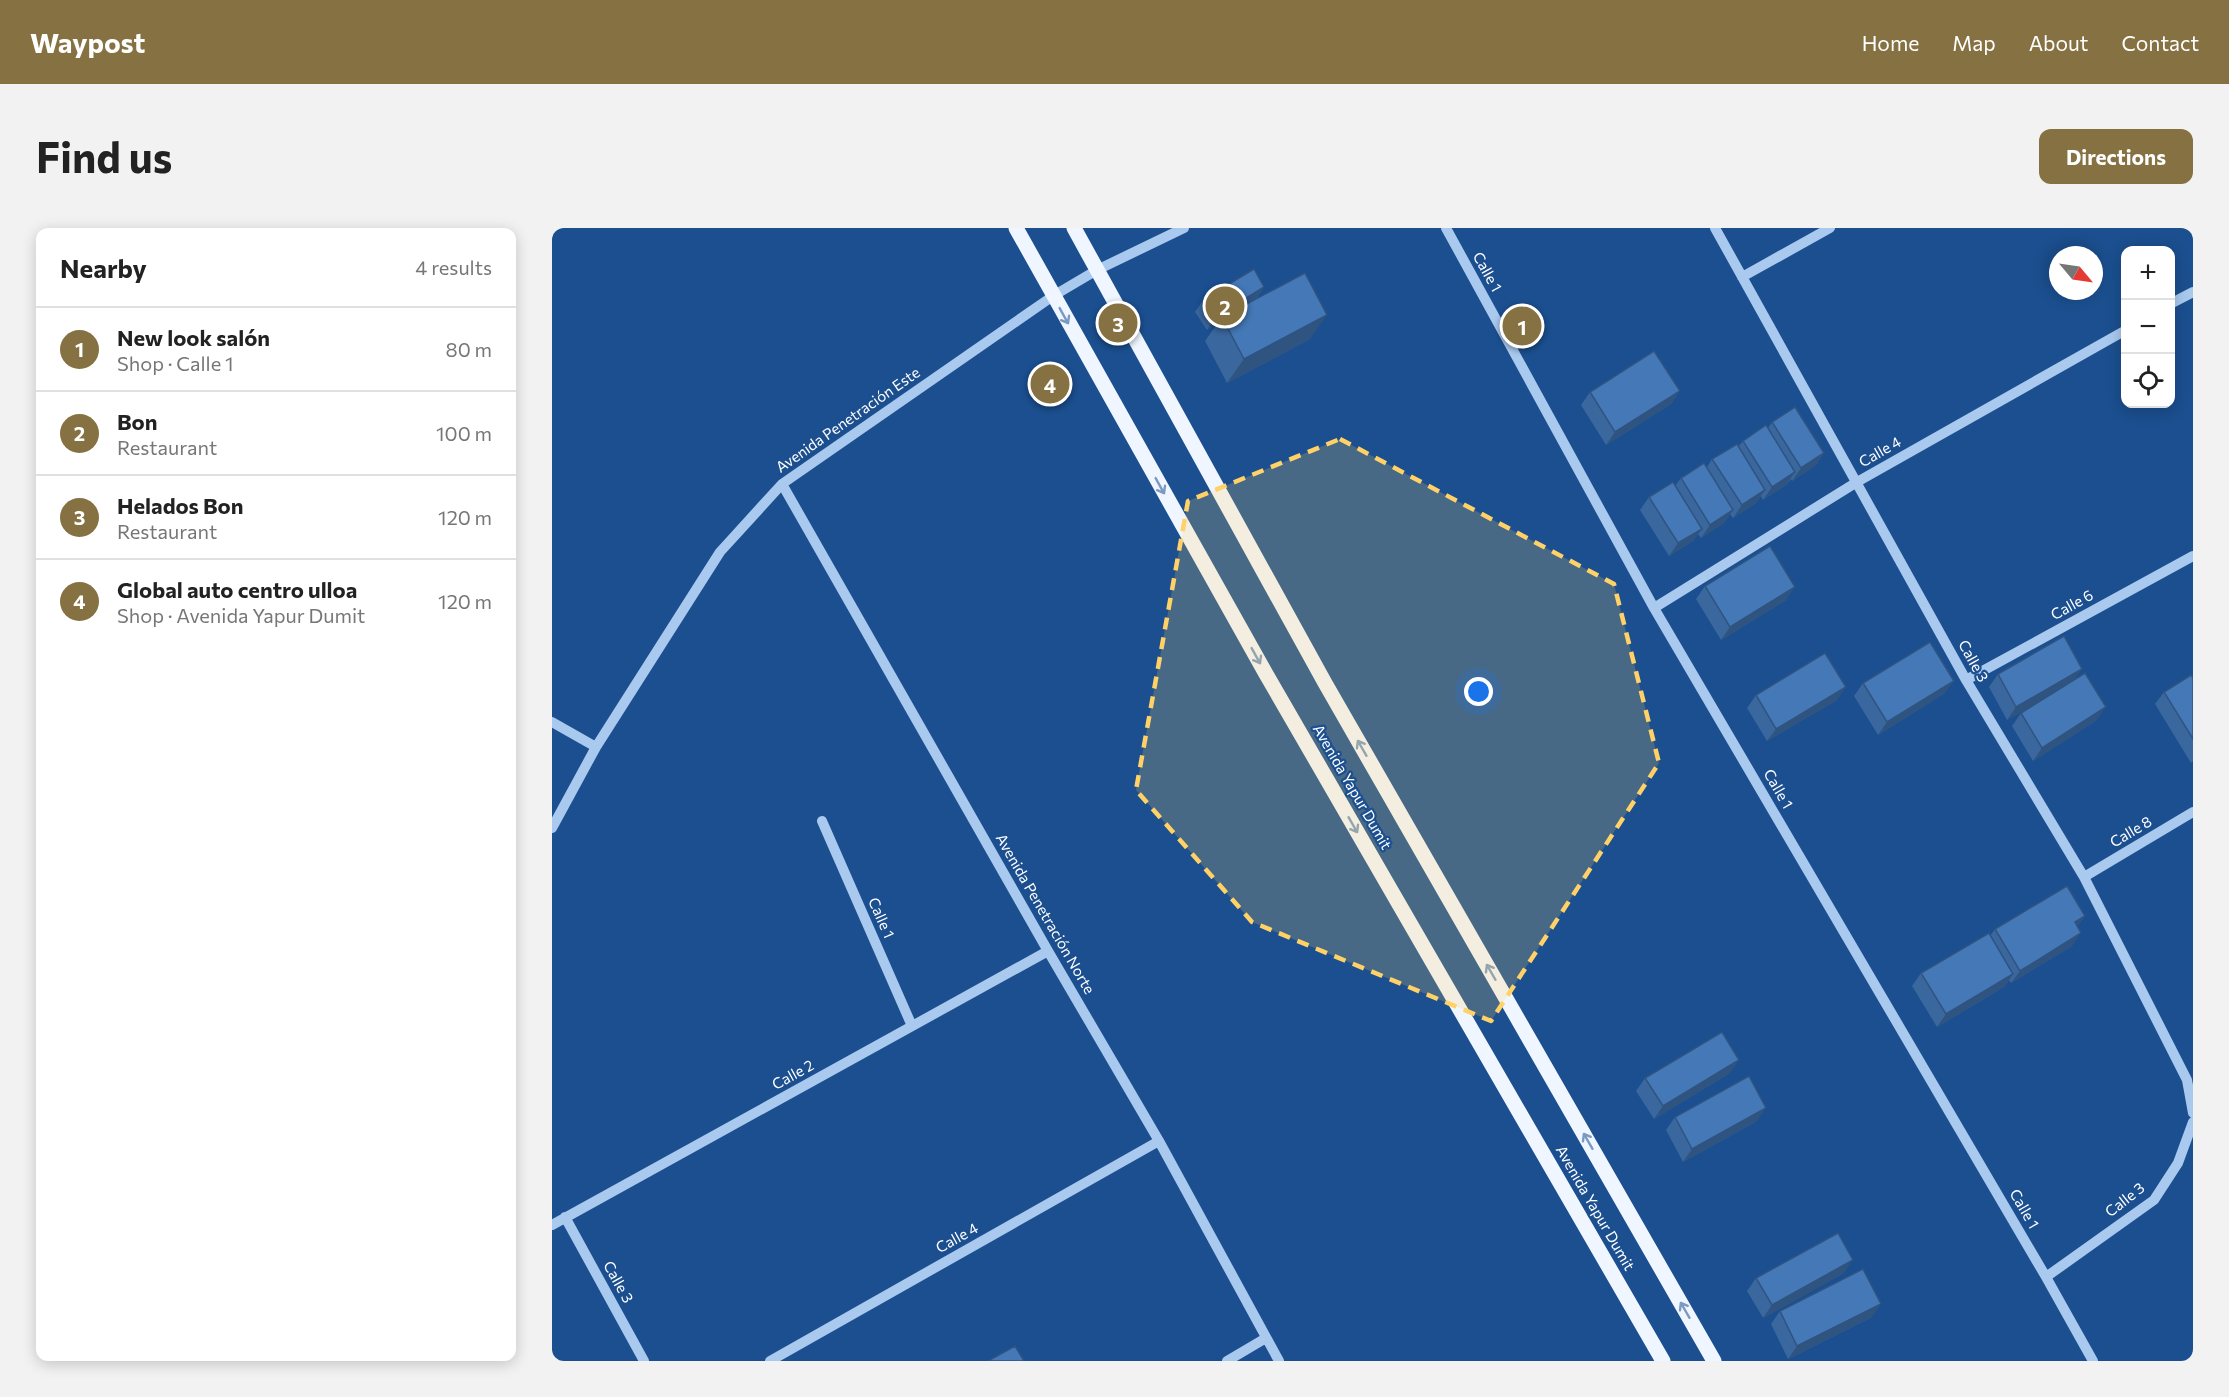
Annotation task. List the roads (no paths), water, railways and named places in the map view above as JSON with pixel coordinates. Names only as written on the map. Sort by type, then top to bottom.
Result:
[{"type":"main road","name":"Avenida Yapur Dumit","points":[[1016,228],[1260,663],[1663,1361]]},
{"type":"main road","name":"Avenida Yapur Dumit","points":[[1074,228],[1331,693],[1714,1361]]},
{"type":"street","name":"Avenida Penetración Este","points":[[552,828],[596,747],[720,552],[782,484],[1053,296],[1097,270],[1184,228]]},
{"type":"street","name":"Calle 1","points":[[1446,228],[1654,608],[2093,1361]]},
{"type":"street","name":"Calle 3","points":[[1715,228],[1966,680],[2084,877],[2187,1080],[2193,1113]]},
{"type":"street","points":[[1742,277],[1830,228]]},
{"type":"street","points":[[2175,301],[2193,292]]},
{"type":"street","name":"Calle 4","points":[[1654,608],[1857,482],[2121,333]]},
{"type":"street","name":"Avenida Penetración Norte","points":[[782,484],[1048,951],[1160,1141],[1279,1361]]},
{"type":"street","name":"Calle 6","points":[[1966,680],[2193,556]]},
{"type":"street","points":[[552,722],[596,747]]},
{"type":"street","name":"Calle 8","points":[[2084,877],[2193,812]]},
{"type":"street","name":"Calle 1","points":[[822,821],[912,1026]]},
{"type":"street","name":"Calle 2","points":[[552,1224],[1048,951]]},
{"type":"street","name":"Calle 3","points":[[2046,1277],[2154,1200],[2178,1163],[2193,1122]]},
{"type":"street","name":"Calle 4","points":[[770,1361],[1160,1141]]},
{"type":"street","name":"Calle 3","points":[[565,1217],[644,1361]]},
{"type":"street","points":[[1227,1361],[1266,1338]]},
{"type":"place","name":"Bon","points":[[1225,306]]},
{"type":"place","name":"Helados Bon","points":[[1118,323]]},
{"type":"place","name":"New look salón","points":[[1522,326]]},
{"type":"place","name":"Global auto centro ulloa","points":[[1050,384]]}]
